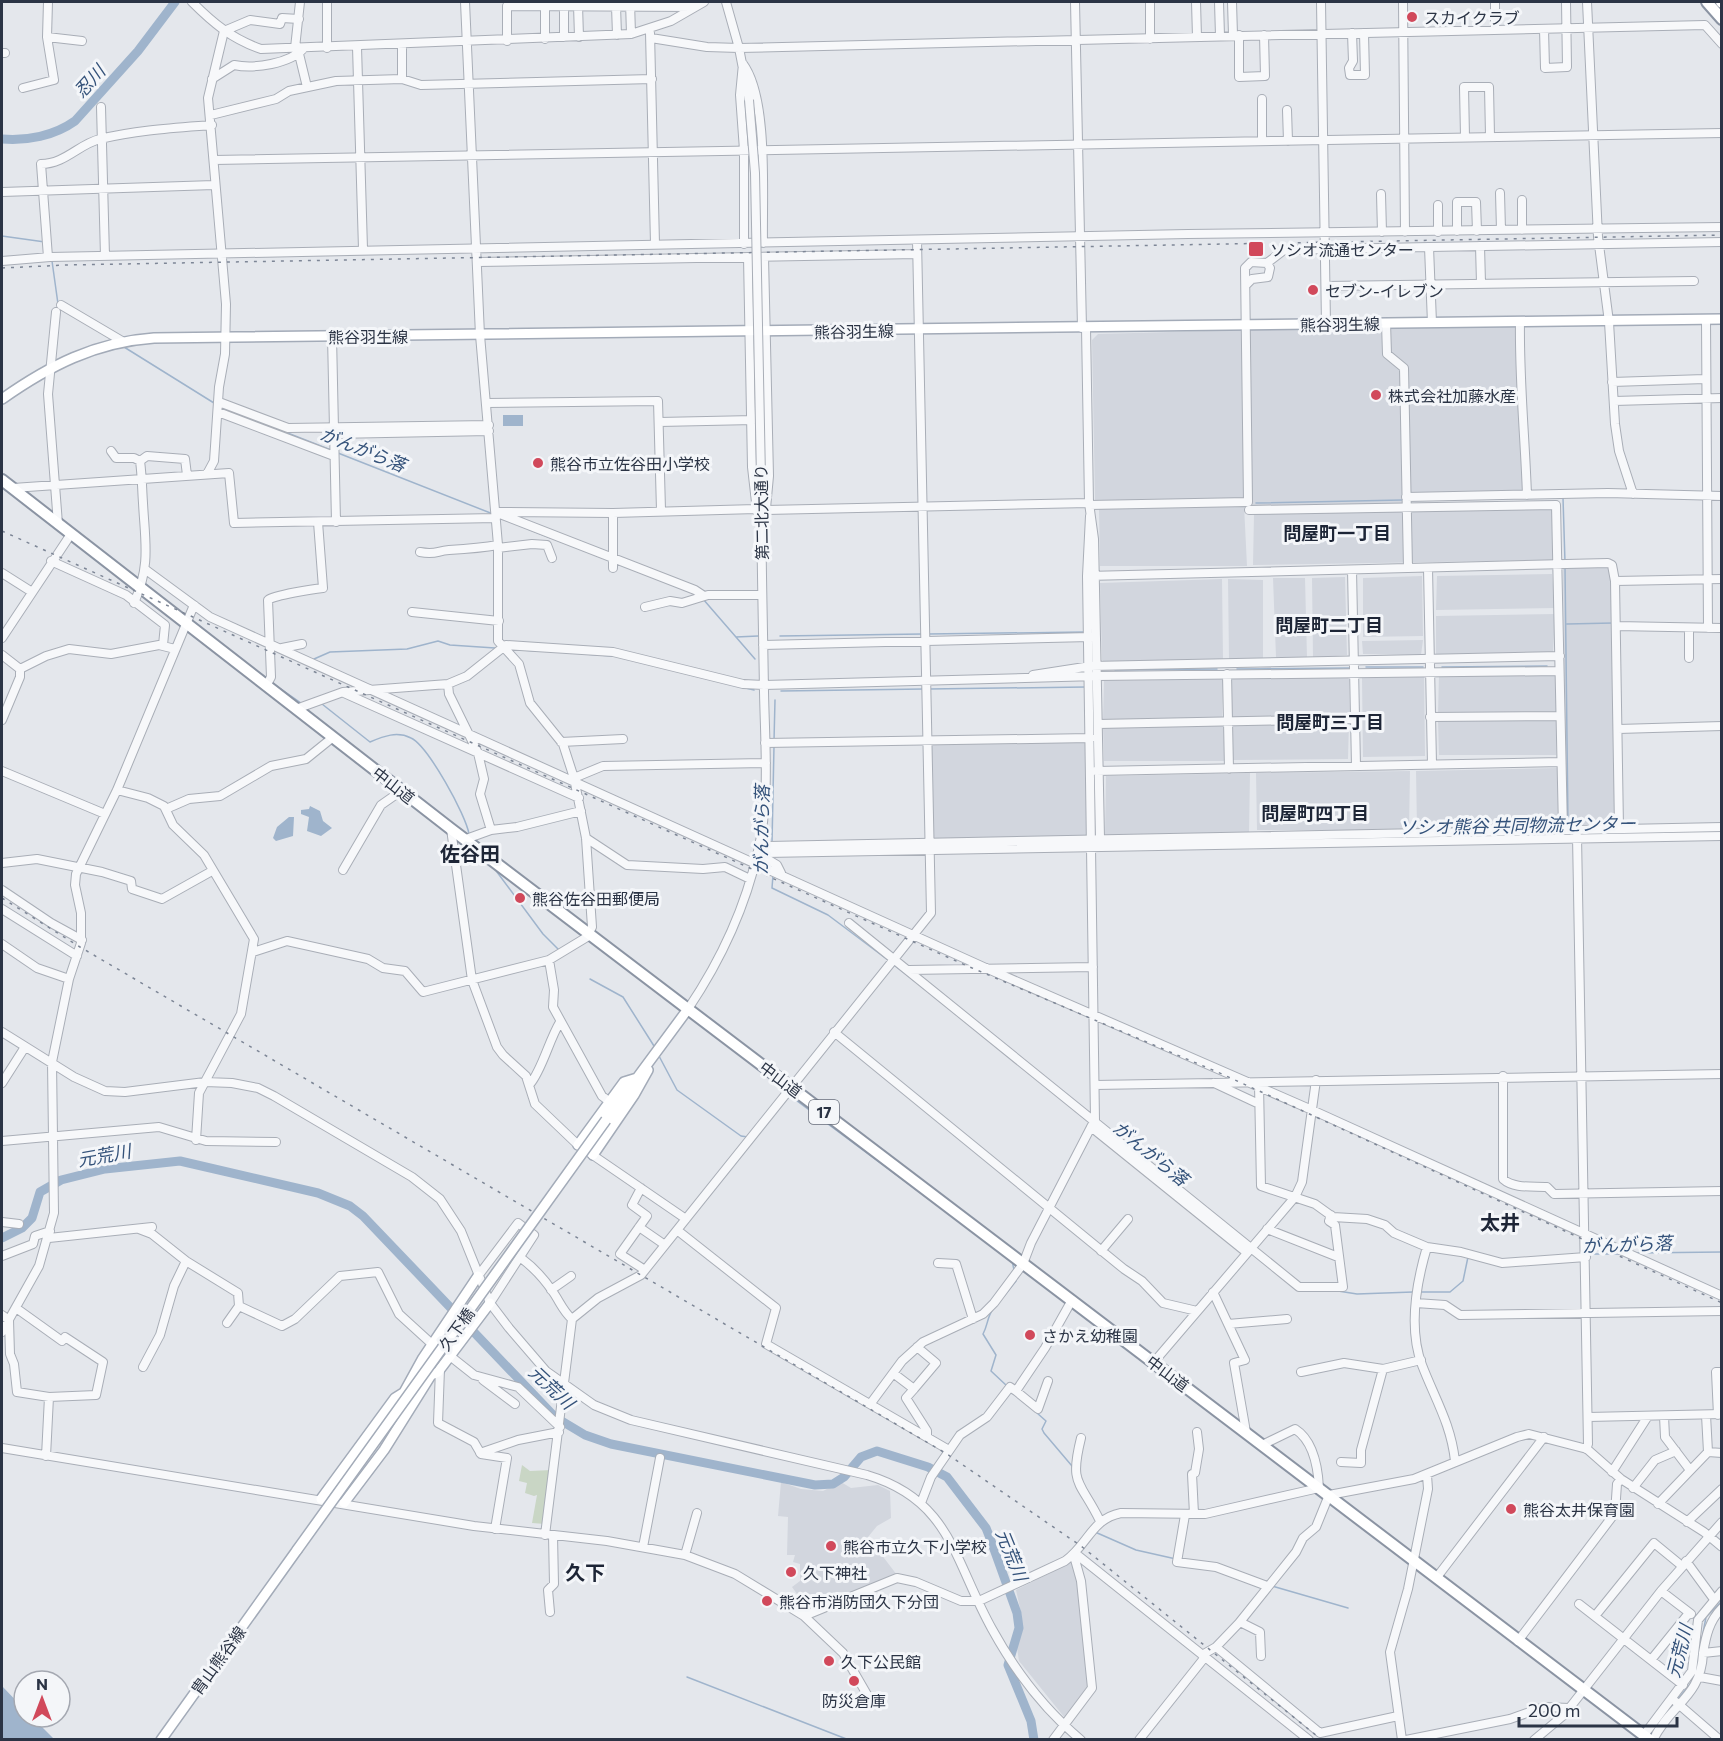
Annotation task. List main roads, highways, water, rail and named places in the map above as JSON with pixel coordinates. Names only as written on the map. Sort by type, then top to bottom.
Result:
[{"type":"highway","points":[[1707,2],[1722,19]]},
{"type":"highway","name":"中山道","points":[[2,480],[186,623],[268,682],[296,709],[401,791],[466,838],[1518,1641],[1649,1738]]},
{"type":"main road","name":"熊谷羽生線","points":[[2,399],[51,367],[84,352],[118,342],[332,336],[1722,319]]},
{"type":"main road","points":[[593,1155],[634,1095],[658,1049],[688,1009]]},
{"type":"main road","name":"久下橋","points":[[275,1581],[658,1049]]},
{"type":"main road","points":[[578,1145],[626,1080],[637,1078]]},
{"type":"main road","points":[[417,1372],[496,1266],[543,1208]]},
{"type":"main road","points":[[344,1503],[384,1450],[418,1395],[498,1281],[543,1208]]},
{"type":"main road","points":[[297,1550],[325,1519],[400,1407],[404,1393],[478,1276]]},
{"type":"main road","points":[[436,1369],[450,1356],[490,1303]]},
{"type":"main road","points":[[321,1499],[394,1398],[404,1393]]},
{"type":"main road","points":[[400,1407],[418,1395]]},
{"type":"main road","name":"胄山熊谷線","points":[[161,1740],[275,1581]]},
{"type":"water","points":[[503,415],[523,415],[523,426],[503,426]]},
{"type":"water","points":[[310,806],[320,811],[323,821],[332,828],[321,836],[307,831],[309,817],[301,814],[301,810],[309,809]]},
{"type":"water","points":[[289,817],[294,817],[293,836],[276,841],[273,838],[277,827]]},
{"type":"water","points":[[2,1686],[12,1696],[12,1729],[44,1729],[54,1739],[2,1739]]},
{"type":"waterway","name":"忍川","points":[[2,139],[40,136],[75,121],[138,51],[175,2]]},
{"type":"waterway","name":"がんがら落","points":[[2,236],[45,242]]},
{"type":"waterway","name":"がんがら落","points":[[52,261],[58,304]]},
{"type":"waterway","name":"がんがら落","points":[[124,347],[214,403]]},
{"type":"waterway","name":"がんがら落","points":[[221,407],[331,450]]},
{"type":"waterway","name":"がんがら落","points":[[338,453],[493,514]]},
{"type":"waterway","points":[[1527,498],[1563,498],[1565,562]]},
{"type":"waterway","points":[[1256,503],[1402,500]]},
{"type":"waterway","name":"がんがら落","points":[[528,529],[551,538]]},
{"type":"waterway","points":[[1565,567],[1568,826]]},
{"type":"waterway","name":"がんがら落","points":[[703,599],[755,659]]},
{"type":"waterway","points":[[1567,624],[1613,623]]},
{"type":"waterway","points":[[1710,624],[1722,624]]},
{"type":"waterway","points":[[928,634],[1085,632]]},
{"type":"waterway","points":[[780,636],[923,634]]},
{"type":"waterway","points":[[736,637],[758,636]]},
{"type":"waterway","points":[[314,659],[330,652],[407,649],[438,641],[450,645],[495,648]]},
{"type":"waterway","points":[[522,650],[538,651]]},
{"type":"waterway","points":[[585,654],[613,656]]},
{"type":"waterway","points":[[1442,667],[1547,666]]},
{"type":"waterway","points":[[1366,667],[1423,667]]},
{"type":"waterway","points":[[1237,669],[1349,668]]},
{"type":"waterway","points":[[1115,670],[1217,669]]},
{"type":"waterway","points":[[676,671],[754,690]]},
{"type":"waterway","points":[[271,682],[301,703]]},
{"type":"waterway","points":[[929,689],[1086,687]]},
{"type":"waterway","points":[[781,691],[924,689]]},
{"type":"waterway","name":"がんがら落","points":[[774,741],[775,700]]},
{"type":"waterway","points":[[322,704],[370,742],[385,736],[396,735],[411,738],[418,744],[445,782],[461,812],[469,834]]},
{"type":"waterway","name":"がんがら落","points":[[772,843],[774,746]]},
{"type":"waterway","name":"ソシオ熊谷 共同物流センター","points":[[1313,839],[1422,838]]},
{"type":"waterway","points":[[494,868],[543,934],[560,951]]},
{"type":"waterway","name":"がんがら落","points":[[773,875],[772,888],[828,915],[888,960]]},
{"type":"waterway","name":"がんがら落","points":[[894,965],[916,982]]},
{"type":"waterway","points":[[590,979],[623,997],[654,1046]]},
{"type":"waterway","points":[[659,1056],[677,1090],[741,1136],[748,1137]]},
{"type":"waterway","points":[[789,1095],[938,1206]]},
{"type":"waterway","name":"元荒川","points":[[2,1238],[22,1228],[32,1218],[40,1192],[61,1180],[105,1169],[180,1161],[318,1193],[350,1206],[363,1216],[555,1417],[585,1435],[611,1444],[815,1485],[833,1484],[844,1477],[861,1457],[877,1451],[928,1467],[947,1477],[986,1528],[990,1538],[1017,1613],[1019,1628],[1008,1665],[1031,1721],[1034,1740]]},
{"type":"waterway","name":"がんがら落","points":[[1635,1253],[1722,1252]]},
{"type":"waterway","name":"がんがら落","points":[[1587,1254],[1622,1254]]},
{"type":"waterway","name":"がんがら落","points":[[1421,1292],[1450,1292],[1463,1281],[1468,1257]]},
{"type":"waterway","points":[[1012,1260],[1014,1270]]},
{"type":"waterway","points":[[1004,1296],[1016,1281],[1015,1278]]},
{"type":"waterway","name":"がんがら落","points":[[1338,1291],[1357,1294],[1413,1292]]},
{"type":"waterway","points":[[993,1309],[983,1334],[996,1355],[991,1371],[1007,1386]]},
{"type":"waterway","points":[[1037,1413],[1046,1421],[1042,1429],[1044,1433],[1072,1466],[1076,1485]]},
{"type":"waterway","points":[[1095,1532],[1136,1550],[1176,1559]]},
{"type":"waterway","points":[[1272,1586],[1348,1608]]},
{"type":"waterway","name":"元荒川","points":[[1677,1700],[1691,1683],[1696,1671],[1706,1617],[1722,1601]]},
{"type":"waterway","points":[[687,1677],[849,1740]]},
{"type":"waterway","name":"元荒川","points":[[1663,1716],[1674,1704]]},
{"type":"railway","points":[[2,268],[1722,235]]},
{"type":"railway","points":[[2,531],[965,965],[1222,1074],[1722,1303]]},
{"type":"railway","points":[[2,898],[80,947],[947,1454],[1081,1546],[1322,1740]]},
{"type":"place","name":"スカイクラブ","points":[[1412,17]]},
{"type":"place","name":"ソシオ流通センター","points":[[1256,249]]},
{"type":"place","name":"セブン-イレブン","points":[[1313,290]]},
{"type":"place","name":"株式会社加藤水産","points":[[1376,395]]},
{"type":"place","name":"熊谷市立佐谷田小学校","points":[[538,463]]},
{"type":"place","name":"熊谷佐谷田郵便局","points":[[520,898]]},
{"type":"place","name":"さかえ幼稚園","points":[[1030,1335]]},
{"type":"place","name":"熊谷太井保育園","points":[[1511,1509]]},
{"type":"place","name":"熊谷市立久下小学校","points":[[831,1546]]},
{"type":"place","name":"久下神社","points":[[791,1572]]},
{"type":"place","name":"熊谷市消防団久下分団","points":[[767,1601]]},
{"type":"place","name":"久下公民館","points":[[829,1661]]},
{"type":"place","name":"防災倉庫","points":[[854,1681]]},
{"type":"district","name":"問屋町一丁目","points":[[1337,533]]},
{"type":"district","name":"問屋町二丁目","points":[[1329,625]]},
{"type":"district","name":"問屋町三丁目","points":[[1330,722]]},
{"type":"district","name":"問屋町四丁目","points":[[1315,813]]},
{"type":"district","name":"佐谷田","points":[[470,853]]},
{"type":"district","name":"太井","points":[[1500,1222]]},
{"type":"district","name":"久下","points":[[585,1572]]}]
